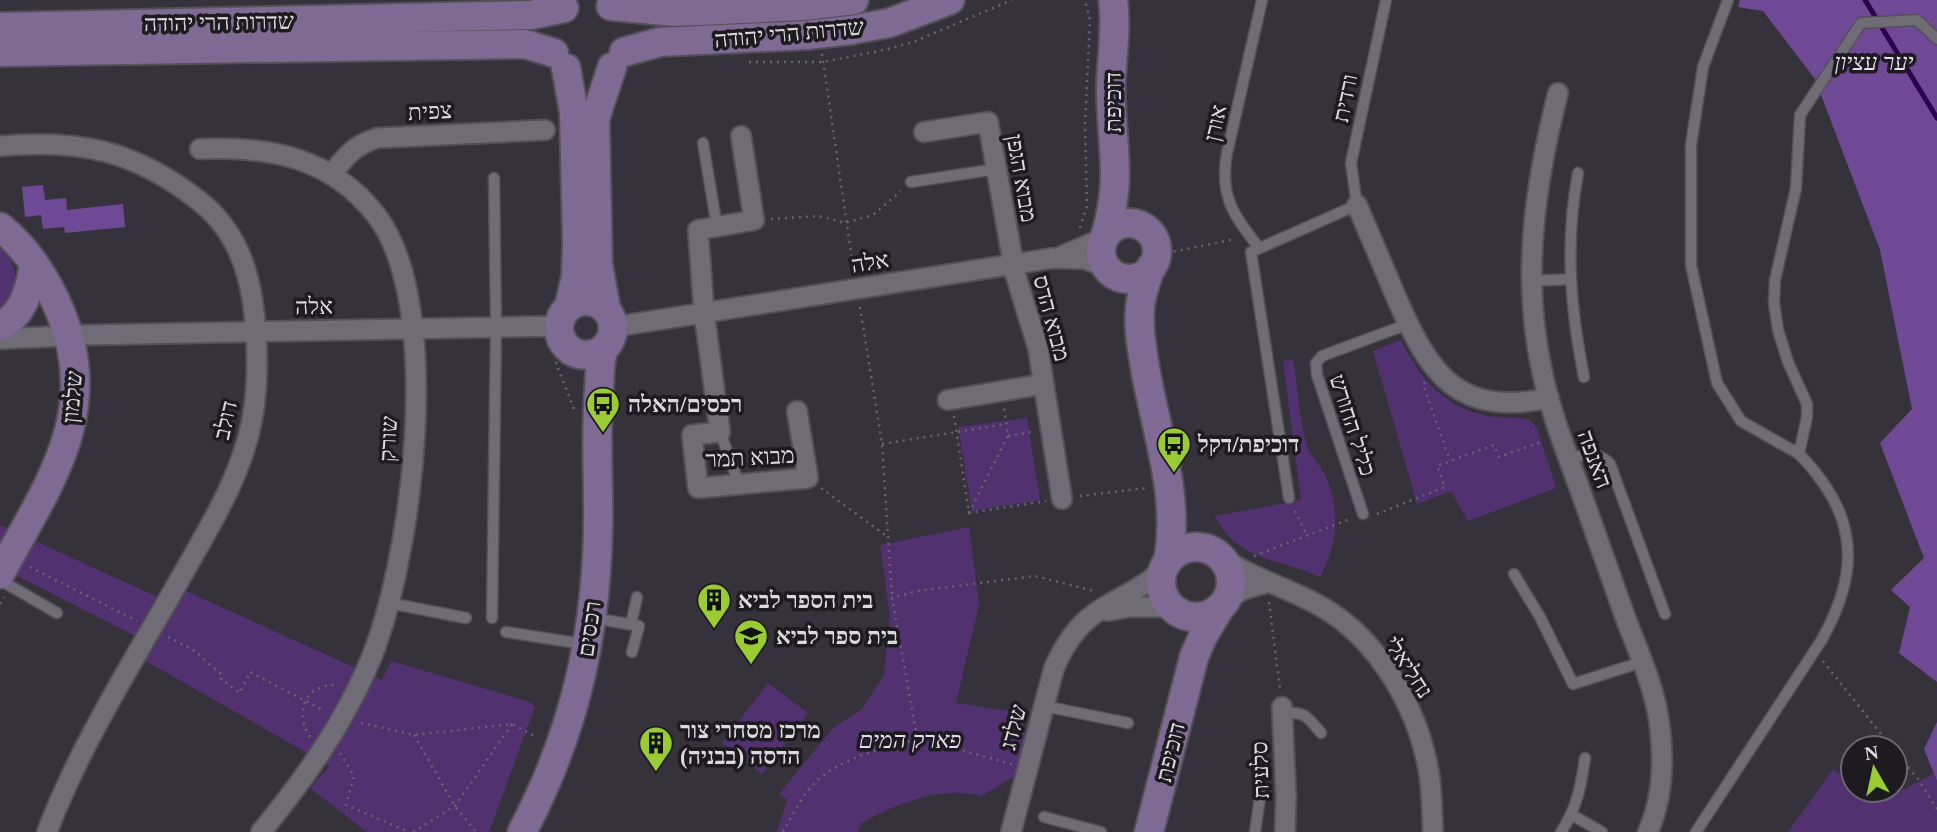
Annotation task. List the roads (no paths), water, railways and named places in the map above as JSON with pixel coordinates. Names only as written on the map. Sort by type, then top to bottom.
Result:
[{"type":"street","name":"שדרות הרי יהודה","points":[[604,3],[676,12],[804,6],[854,0]]},
{"type":"street","name":"שדרות הרי יהודה","points":[[0,52],[525,44],[560,60],[584,75],[604,72],[618,59],[660,42],[807,35],[851,30],[890,23],[950,0]]},
{"type":"street","name":"דוכיפת","points":[[1105,236],[1112,208],[1115,172],[1111,92],[1115,33],[1113,0]]},
{"type":"street","name":"דוכיפת","points":[[1115,33],[1126,0]]},
{"type":"street","points":[[604,3],[624,22],[626,42],[618,59]]},
{"type":"street","name":"שדרות הרי יהודה","points":[[0,27],[531,15],[572,4]]},
{"type":"street","points":[[564,316],[586,301],[598,304],[596,339],[562,341],[564,316],[576,276],[574,111],[550,33],[557,15],[572,4]]},
{"type":"street","name":"רכסים","points":[[522,832],[541,796],[565,738],[582,675],[592,617],[598,531],[587,414],[601,358],[596,339],[598,264],[595,118],[618,59]]},
{"type":"street","name":"האנפה","points":[[1558,93],[1537,192],[1532,238],[1535,332],[1560,435],[1642,662],[1660,726],[1662,776],[1648,832]]},
{"type":"street","name":"מבוא הגפן","points":[[925,132],[988,122],[1013,264]]},
{"type":"street","name":"צפית","points":[[331,175],[348,153],[359,144],[377,138],[545,130]]},
{"type":"street","points":[[717,227],[754,220],[741,136]]},
{"type":"street","name":"דולב","points":[[0,146],[84,146],[124,156],[187,191],[214,212],[234,239],[245,263],[257,332],[257,385],[251,423],[239,466],[221,507],[87,743],[47,832]]},
{"type":"street","name":"שורק","points":[[200,149],[235,147],[293,156],[345,184],[376,214],[394,243],[409,293],[413,329],[415,384],[410,493],[402,550],[389,603],[368,666],[326,746],[300,785],[261,832]]},
{"type":"street","name":"דוכיפת","points":[[1115,172],[1129,204],[1145,228]]},
{"type":"street","points":[[1357,205],[1408,324],[1434,368],[1455,388],[1484,401],[1515,404],[1549,398]]},
{"type":"street","points":[[1140,328],[1142,293],[1154,261],[1154,238],[1138,224],[1124,223],[1105,236],[1101,255],[1131,302],[1140,328],[1149,392],[1168,478],[1173,519],[1162,587],[1174,608],[1196,617],[1208,615],[1241,590],[1266,583]]},
{"type":"street","name":"שלמון","points":[[0,227],[14,238],[52,293],[71,335],[76,369],[71,429],[56,472],[3,570]]},
{"type":"street","name":"מבוא תמר","points":[[717,227],[698,230],[704,312],[720,432],[692,435],[698,488],[808,478],[797,411]]},
{"type":"street","name":"אלה","points":[[1053,258],[1105,236]]},
{"type":"street","name":"אלה","points":[[596,339],[704,312],[1053,258],[1085,259],[1111,271]]},
{"type":"street","points":[[1111,271],[1133,278],[1145,273],[1154,261]]},
{"type":"street","points":[[0,326],[19,311],[30,289],[34,264]]},
{"type":"street","name":"מבוא הדס","points":[[1013,264],[1036,337],[1062,499]]},
{"type":"street","name":"אלה","points":[[0,339],[71,335],[496,327],[564,316]]},
{"type":"street","name":"מבוא הדס","points":[[950,399],[1044,384]]},
{"type":"street","points":[[1168,478],[1190,521],[1223,558],[1231,576],[1231,588],[1223,604]]},
{"type":"street","points":[[1167,564],[1176,554],[1191,547],[1208,548],[1223,558]]},
{"type":"street","name":"נחליאלי","points":[[1223,558],[1266,583],[1298,594],[1325,609],[1350,627],[1389,672],[1404,697],[1423,748],[1429,774],[1433,832]]},
{"type":"street","name":"שלדג","points":[[1011,832],[1054,668],[1070,638],[1088,618],[1156,576],[1167,564]]},
{"type":"street","name":"דוכיפת","points":[[1149,832],[1190,672],[1203,636],[1223,604]]},
{"type":"street","name":"שלדג","points":[[1070,638],[1080,627],[1103,613],[1130,607],[1174,608]]},
{"type":"street","name":"דוכיפת","points":[[1174,608],[1189,646],[1190,672]]},
{"type":"street","name":"סלעית","points":[[1282,710],[1285,832]]},
{"type":"lane","name":"אורן","points":[[1259,248],[1230,206],[1226,193],[1225,170],[1262,0]]},
{"type":"lane","name":"ורדית","points":[[1357,205],[1351,163],[1386,0]]},
{"type":"lane","points":[[1696,832],[1815,650],[1832,621],[1846,582],[1847,545],[1841,518],[1829,493],[1794,451],[1741,421],[1717,383],[1691,265],[1691,145],[1703,67],[1728,0]]},
{"type":"lane","points":[[1794,451],[1807,417],[1807,404],[1782,346],[1774,303],[1779,258],[1796,188],[1800,115],[1861,23],[1917,20],[1937,39]]},
{"type":"lane","points":[[703,143],[717,227]]},
{"type":"lane","points":[[911,182],[996,169]]},
{"type":"lane","points":[[1578,173],[1570,233],[1570,279],[1572,315],[1584,377]]},
{"type":"lane","points":[[492,618],[496,327],[494,178]]},
{"type":"lane","points":[[1289,498],[1251,252],[1357,205]]},
{"type":"lane","points":[[1532,281],[1570,279]]},
{"type":"lane","name":"כליל החורש","points":[[1363,514],[1317,375],[1316,363],[1322,356],[1408,324]]},
{"type":"lane","points":[[720,432],[739,484]]},
{"type":"lane","points":[[1569,459],[1595,454],[1603,456],[1610,464],[1665,614]]},
{"type":"lane","points":[[3,570],[57,613]]},
{"type":"lane","points":[[1514,575],[1540,617],[1573,684],[1642,662]]},
{"type":"lane","points":[[631,624],[637,597]]},
{"type":"lane","points":[[389,603],[466,618]]},
{"type":"lane","points":[[592,617],[639,626],[632,652]]},
{"type":"lane","points":[[506,632],[587,645]]},
{"type":"lane","points":[[1044,706],[1128,723]]},
{"type":"lane","points":[[1282,710],[1303,714],[1321,733]]},
{"type":"lane","points":[[1561,832],[1572,815],[1579,795],[1585,758]]},
{"type":"lane","points":[[1255,832],[1261,790]]},
{"type":"lane","points":[[1572,815],[1602,832]]},
{"type":"lane","points":[[1044,817],[1101,832]]},
{"type":"waterway","points":[[1865,0],[1937,118]]},
{"type":"place","name":"רכסים/האלה","points":[[603,434]]},
{"type":"place","name":"דוכיפת/דקל","points":[[1174,474]]},
{"type":"place","name":"בית הספר לביא","points":[[714,630]]},
{"type":"place","name":"בית ספר לביא","points":[[751,666]]},
{"type":"place","name":"מרכז מסחרי צור הדסה (בבניה)","points":[[656,773]]},
{"type":"park label","name":"יער עציון","points":[[1874,62]]},
{"type":"park label","name":"פארק המים","points":[[910,740]]}]
